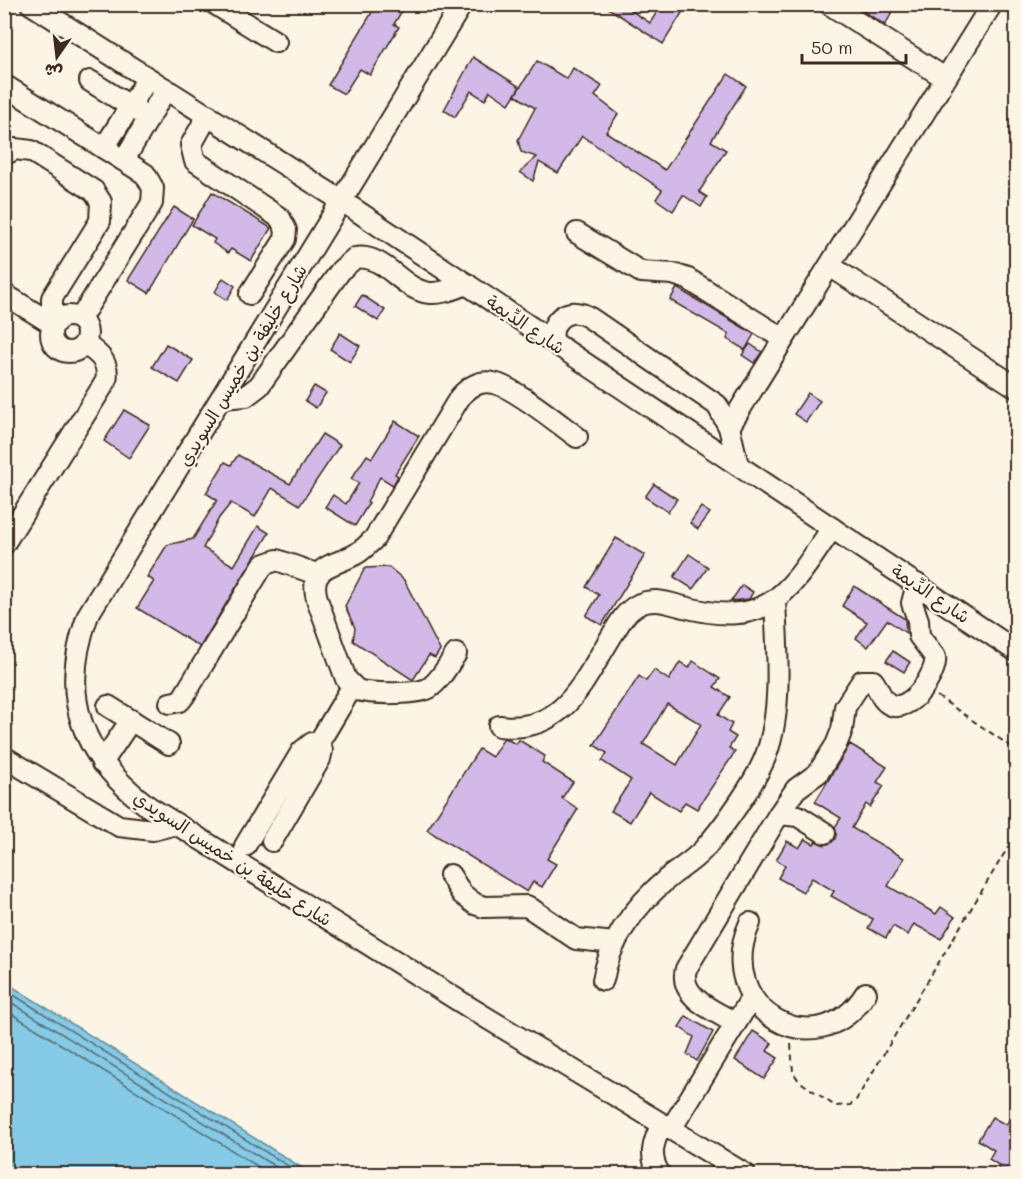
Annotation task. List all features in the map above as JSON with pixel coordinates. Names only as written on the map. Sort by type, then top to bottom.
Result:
[{"type":"street","name":"شارع الدِّيمة","points":[[31,4],[342,201],[1017,651]]},
{"type":"street","points":[[215,4],[276,42]]},
{"type":"street","name":"شارع خليفة بن خميس السويدي","points":[[462,4],[99,595],[80,637],[75,682],[77,705],[93,750],[128,791],[176,824],[745,1174]]},
{"type":"street","points":[[829,4],[945,78]]},
{"type":"street","points":[[729,427],[782,338],[830,266],[992,4]]},
{"type":"street","points":[[104,148],[148,78]]},
{"type":"street","points":[[90,81],[148,118]]},
{"type":"street","points":[[5,88],[124,160],[150,180],[154,195],[152,203],[80,320]]},
{"type":"street","points":[[124,160],[166,89]]},
{"type":"street","points":[[208,115],[191,145],[195,161],[280,218],[286,230],[285,239],[250,294]]},
{"type":"street","points":[[4,155],[15,149],[32,151],[94,191],[101,202],[100,221],[52,297],[52,312],[56,322],[51,336],[60,350],[77,351],[85,344],[88,333],[80,320],[69,316],[56,322]]},
{"type":"street","points":[[577,233],[641,272],[673,274],[688,279],[782,338]]},
{"type":"street","points":[[222,398],[246,396],[259,386],[341,270],[356,258],[374,260],[421,291],[437,293],[467,284]]},
{"type":"street","points":[[830,266],[1017,387]]},
{"type":"street","points":[[4,294],[56,322]]},
{"type":"street","points":[[553,341],[552,334],[557,320],[569,312],[584,314],[709,398],[723,412],[738,465]]},
{"type":"street","points":[[4,544],[106,381],[108,371],[104,359],[85,344]]},
{"type":"street","points":[[456,654],[435,683],[424,690],[367,692],[352,687],[346,679],[316,593],[318,575],[331,563],[354,556],[374,539],[460,397],[474,385],[483,382],[500,384],[577,437]]},
{"type":"street","points":[[499,726],[532,726],[561,711],[575,695],[621,620],[638,605],[660,600],[712,614],[733,614],[750,611],[775,601],[794,585],[832,528]]},
{"type":"street","points":[[170,703],[177,703],[184,696],[263,565],[278,560],[318,575]]},
{"type":"street","points":[[735,1023],[691,994],[686,987],[684,973],[779,814],[796,789],[818,773],[836,745],[842,730],[845,707],[862,681],[873,681],[885,701],[898,707],[912,701],[922,686],[936,660],[919,636],[918,621],[912,603],[917,584]]},
{"type":"street","points":[[603,980],[615,943],[655,890],[703,850],[757,775],[773,728],[777,655],[775,601]]},
{"type":"street","points":[[318,744],[352,687]]},
{"type":"street","points":[[108,706],[170,744]]},
{"type":"street","points":[[102,763],[131,720]]},
{"type":"street","points":[[245,846],[302,751],[312,743],[318,744],[322,750],[320,759],[272,841]]},
{"type":"street","points":[[4,758],[119,825],[153,830],[176,824]]},
{"type":"street","points":[[779,814],[798,816],[825,833]]},
{"type":"street","points":[[450,875],[462,894],[475,904],[492,907],[514,904],[527,906],[576,939],[615,943]]},
{"type":"street","points":[[750,923],[740,952],[740,968],[752,998],[778,1021],[806,1028],[828,1025],[848,1015],[866,993]]},
{"type":"street","points":[[660,1174],[652,1153],[653,1143],[667,1127],[752,998]]},
{"type":"path","points":[[922,686],[1017,750]]},
{"type":"path","points":[[778,1021],[793,1049],[793,1072],[800,1081],[835,1106],[850,1106],[862,1090],[1017,834]]},
{"type":"water","points":[[5,982],[283,1156],[312,1174],[5,1174]]},
{"type":"building","points":[[377,4],[406,4],[394,24],[399,27],[370,75],[360,69],[344,94],[328,85]]},
{"type":"building","points":[[602,4],[621,4],[650,23],[662,4],[669,4],[682,13],[663,44]]},
{"type":"building","points":[[863,4],[897,4],[885,25],[861,10]]},
{"type":"building","points":[[473,57],[520,87],[509,104],[490,91],[485,100],[471,91],[455,117],[444,110]]},
{"type":"building","points":[[537,61],[567,79],[573,68],[602,86],[595,96],[618,114],[606,132],[665,170],[728,74],[746,86],[711,141],[726,150],[699,192],[707,197],[701,207],[683,195],[673,211],[656,199],[662,190],[582,136],[558,173],[539,162],[533,181],[520,172],[537,157],[521,152],[518,140],[535,108],[515,95]]},
{"type":"building","points":[[212,192],[271,228],[251,261],[231,249],[228,253],[213,243],[215,239],[192,225]]},
{"type":"building","points":[[174,207],[193,219],[149,293],[128,280]]},
{"type":"building","points":[[223,278],[235,286],[227,300],[215,292]]},
{"type":"building","points":[[677,288],[754,334],[745,350],[727,339],[729,334],[670,300]]},
{"type":"building","points":[[362,295],[385,310],[378,321],[355,306]]},
{"type":"building","points":[[340,333],[360,346],[350,362],[330,349]]},
{"type":"building","points":[[166,344],[193,360],[179,383],[152,367]]},
{"type":"building","points":[[750,344],[762,352],[754,363],[742,355]]},
{"type":"building","points":[[314,386],[326,393],[316,408],[305,401]]},
{"type":"building","points":[[808,393],[820,401],[806,422],[794,414]]},
{"type":"building","points":[[124,410],[150,425],[129,458],[104,441]]},
{"type":"building","points":[[395,421],[419,436],[395,474],[398,476],[393,485],[380,477],[367,502],[369,503],[355,526],[325,507],[333,495],[346,504],[359,483],[351,479],[367,455],[372,458]]},
{"type":"building","points":[[322,434],[340,445],[300,505],[272,488],[255,517],[231,503],[219,518],[203,548],[234,566],[258,526],[269,533],[200,647],[137,608],[154,581],[147,577],[167,545],[193,539],[217,500],[206,493],[225,462],[231,465],[238,455],[290,484]]},
{"type":"building","points":[[654,484],[677,499],[668,512],[645,497]]},
{"type":"building","points":[[701,507],[710,513],[698,529],[690,523]]},
{"type":"building","points":[[616,538],[645,555],[602,625],[586,616],[599,595],[586,587]]},
{"type":"building","points":[[689,554],[708,567],[693,589],[674,577]]},
{"type":"building","points":[[389,567],[404,580],[440,650],[435,658],[429,655],[413,680],[353,641],[355,628],[345,606],[365,568]]},
{"type":"building","points":[[742,585],[753,592],[749,599],[731,601]]},
{"type":"building","points":[[854,586],[905,619],[906,633],[887,620],[868,647],[856,638],[867,622],[842,606]]},
{"type":"building","points":[[893,651],[910,662],[904,672],[886,661]]},
{"type":"building","points":[[693,661],[720,679],[714,687],[730,697],[718,715],[732,724],[728,732],[736,737],[729,748],[735,752],[697,809],[685,802],[679,811],[649,792],[630,822],[611,811],[631,780],[602,761],[607,753],[594,745],[639,676],[646,681],[654,670],[669,680],[680,662],[689,668]],"holes":[[[667,704],[701,724],[677,765],[643,744]]]},
{"type":"building","points":[[504,738],[516,744],[519,740],[545,756],[542,762],[573,782],[562,798],[578,809],[547,859],[556,864],[542,887],[533,882],[527,892],[427,830],[479,749],[492,757]]},
{"type":"building","points":[[850,744],[887,767],[877,782],[884,786],[870,807],[866,804],[852,828],[904,858],[888,886],[936,914],[941,907],[955,917],[941,939],[914,924],[908,935],[893,926],[886,938],[868,928],[873,919],[831,896],[834,891],[812,878],[803,892],[778,878],[785,866],[776,860],[787,841],[799,848],[805,839],[814,844],[816,841],[825,845],[835,839],[835,827],[841,818],[815,802]]},
{"type":"building","points":[[686,1016],[713,1032],[697,1061],[687,1054],[694,1037],[679,1027]]},
{"type":"building","points":[[753,1031],[772,1043],[767,1051],[778,1058],[764,1079],[735,1060]]},
{"type":"building","points":[[992,1117],[1006,1125],[1009,1120],[1017,1124],[1017,1174],[995,1174],[1000,1166],[989,1159],[994,1150],[978,1140]]}]
